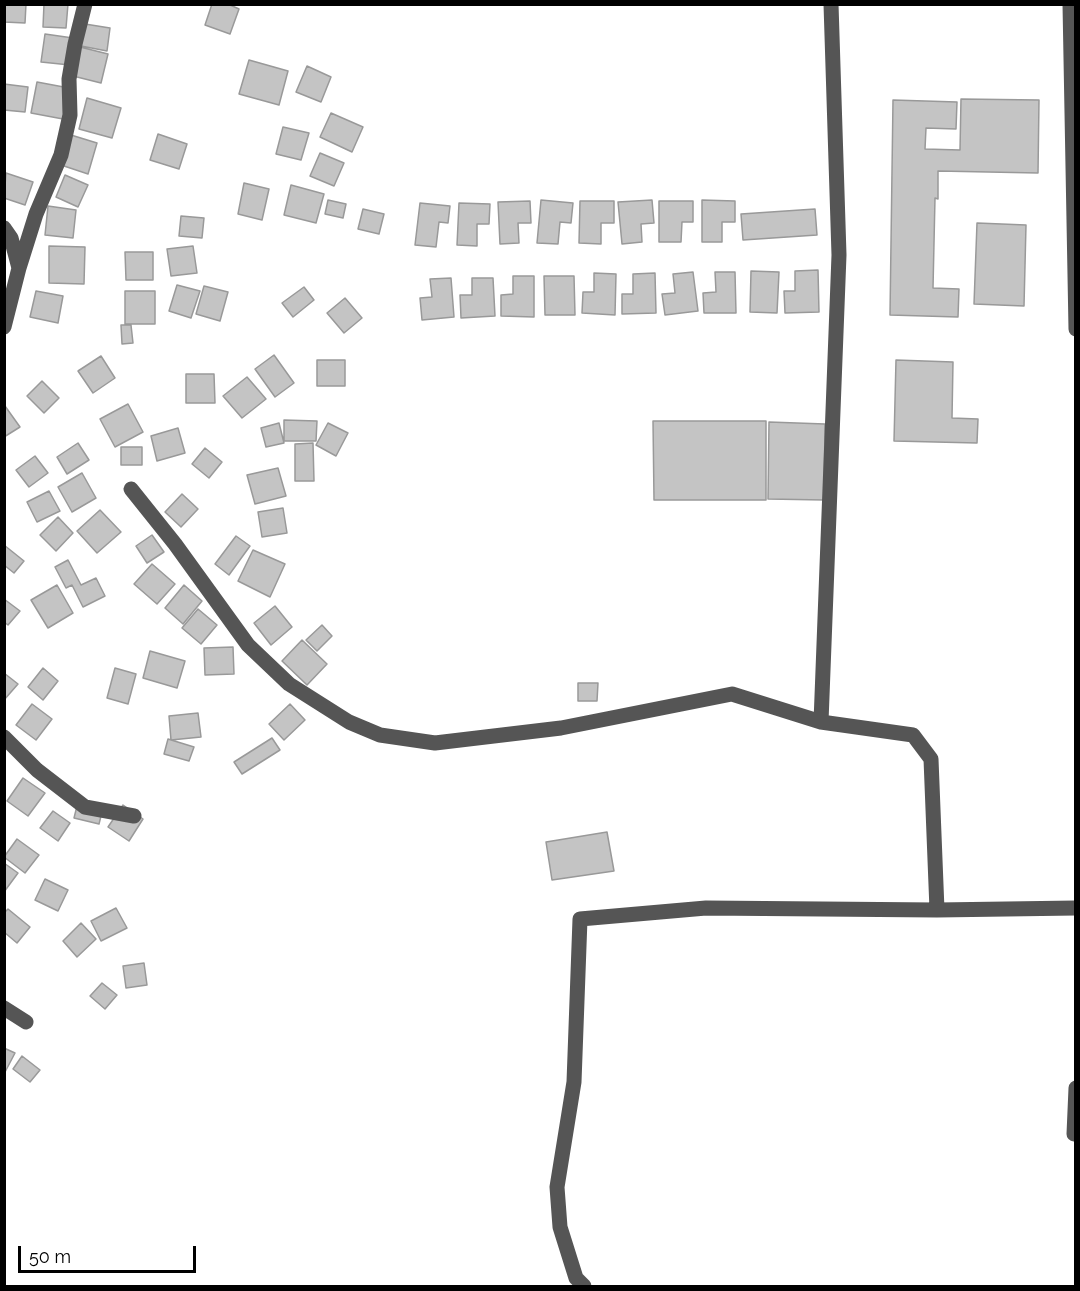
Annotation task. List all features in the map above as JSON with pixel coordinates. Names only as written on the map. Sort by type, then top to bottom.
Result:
[{"type":"street","points":[[4,327],[36,214],[63,145],[70,115],[69,79],[85,4]]},
{"type":"street","points":[[821,722],[839,255],[831,4]]},
{"type":"street","points":[[1070,4],[1076,329]]},
{"type":"street","points":[[4,228],[11,238],[20,268]]},
{"type":"street","points":[[131,489],[175,544],[248,645],[289,684],[349,722],[380,735],[435,743],[561,728],[732,694],[821,722],[913,735],[931,759],[937,910]]},
{"type":"street","points":[[4,737],[37,771],[85,807],[134,816]]},
{"type":"street","points":[[584,1287],[576,1278],[560,1227],[557,1187],[574,1082],[580,919],[706,908],[937,910],[1076,908]]},
{"type":"street","points":[[4,1008],[26,1022]]},
{"type":"street","points":[[1074,1134],[1076,1089]]},
{"type":"building","points":[[4,4],[26,4],[25,23],[4,22]]},
{"type":"building","points":[[44,4],[68,4],[66,28],[43,27]]},
{"type":"building","points":[[212,4],[228,4],[239,9],[230,34],[205,25]]},
{"type":"building","points":[[85,24],[110,28],[107,51],[81,46]]},
{"type":"building","points":[[45,34],[73,38],[70,65],[41,62]]},
{"type":"building","points":[[80,47],[108,54],[101,83],[73,76]]},
{"type":"building","points":[[249,60],[288,71],[279,105],[239,94]]},
{"type":"building","points":[[307,66],[331,77],[321,102],[296,92]]},
{"type":"building","points":[[37,82],[69,88],[63,119],[31,113]]},
{"type":"building","points":[[4,84],[28,87],[25,112],[4,110]]},
{"type":"building","points":[[87,98],[121,108],[112,138],[79,129]]},
{"type":"building","points":[[961,99],[1039,100],[1038,173],[938,171],[938,199],[935,198],[933,288],[959,289],[958,317],[890,315],[893,100],[957,102],[956,129],[926,128],[925,149],[960,150]]},
{"type":"building","points":[[331,113],[363,127],[352,152],[320,137]]},
{"type":"building","points":[[283,127],[309,133],[301,160],[276,154]]},
{"type":"building","points":[[158,134],[187,144],[179,169],[150,160]]},
{"type":"building","points":[[71,135],[97,143],[88,174],[61,165]]},
{"type":"building","points":[[320,153],[344,163],[334,186],[310,176]]},
{"type":"building","points":[[6,173],[33,182],[25,205],[4,198]]},
{"type":"building","points":[[65,175],[88,185],[78,207],[56,197]]},
{"type":"building","points":[[244,183],[269,189],[262,220],[238,214]]},
{"type":"building","points":[[291,185],[324,194],[316,223],[284,215]]},
{"type":"building","points":[[328,200],[346,204],[343,218],[325,214]]},
{"type":"building","points":[[541,200],[573,203],[571,223],[560,222],[558,244],[537,243]]},
{"type":"building","points":[[652,200],[654,223],[641,224],[642,242],[622,244],[618,202]]},
{"type":"building","points":[[702,200],[735,201],[735,222],[722,222],[722,242],[702,242]]},
{"type":"building","points":[[530,201],[531,223],[518,223],[519,243],[500,244],[498,202]]},
{"type":"building","points":[[580,201],[614,201],[614,223],[601,223],[601,244],[579,243]]},
{"type":"building","points":[[659,201],[693,201],[693,222],[682,222],[681,242],[659,242]]},
{"type":"building","points":[[420,203],[450,206],[448,223],[439,222],[436,247],[415,245]]},
{"type":"building","points":[[459,203],[490,204],[489,224],[477,224],[477,246],[457,245]]},
{"type":"building","points":[[48,206],[76,210],[73,238],[45,235]]},
{"type":"building","points":[[363,209],[384,214],[379,234],[358,229]]},
{"type":"building","points":[[815,209],[817,235],[743,240],[741,214]]},
{"type":"building","points":[[181,216],[204,218],[202,238],[179,236]]},
{"type":"building","points":[[977,223],[1026,225],[1024,306],[974,304]]},
{"type":"building","points":[[49,246],[85,247],[84,284],[49,283]]},
{"type":"building","points":[[193,246],[197,273],[171,276],[167,249]]},
{"type":"building","points":[[125,252],[153,252],[153,280],[126,280]]},
{"type":"building","points":[[818,270],[819,312],[785,313],[784,291],[795,291],[795,271]]},
{"type":"building","points":[[751,271],[779,272],[777,313],[750,312]]},
{"type":"building","points":[[693,272],[698,311],[665,315],[662,294],[675,293],[673,274]]},
{"type":"building","points":[[715,272],[735,272],[736,313],[704,313],[703,293],[716,292]]},
{"type":"building","points":[[594,273],[616,274],[615,315],[582,313],[583,292],[594,292]]},
{"type":"building","points":[[655,273],[656,313],[622,314],[622,294],[633,294],[633,274]]},
{"type":"building","points":[[513,276],[534,276],[534,317],[501,316],[501,295],[513,294]]},
{"type":"building","points":[[544,276],[574,276],[575,315],[545,315]]},
{"type":"building","points":[[451,278],[454,317],[422,320],[420,298],[432,297],[430,279]]},
{"type":"building","points":[[472,278],[493,278],[495,316],[461,318],[460,295],[472,295]]},
{"type":"building","points":[[177,285],[200,291],[191,318],[169,311]]},
{"type":"building","points":[[204,286],[228,292],[220,321],[196,314]]},
{"type":"building","points":[[304,287],[314,300],[293,317],[282,303]]},
{"type":"building","points":[[36,291],[63,296],[58,323],[30,317]]},
{"type":"building","points":[[125,291],[155,291],[155,324],[125,324]]},
{"type":"building","points":[[345,298],[362,318],[344,333],[327,313]]},
{"type":"building","points":[[121,325],[131,325],[133,343],[122,344]]},
{"type":"building","points":[[274,355],[294,383],[275,397],[255,369]]},
{"type":"building","points":[[101,356],[115,378],[93,393],[78,371]]},
{"type":"building","points":[[317,360],[345,360],[345,386],[317,386]]},
{"type":"building","points":[[896,360],[953,362],[952,418],[978,419],[977,443],[894,441]]},
{"type":"building","points":[[186,374],[214,374],[215,403],[186,403]]},
{"type":"building","points":[[247,377],[266,399],[242,418],[223,396]]},
{"type":"building","points":[[42,381],[59,398],[44,413],[27,396]]},
{"type":"building","points":[[128,404],[143,432],[115,447],[100,419]]},
{"type":"building","points":[[4,407],[20,427],[4,437]]},
{"type":"building","points":[[284,420],[317,421],[316,441],[284,441]]},
{"type":"building","points":[[653,421],[766,421],[766,500],[654,500]]},
{"type":"building","points":[[769,422],[825,424],[824,500],[768,499]]},
{"type":"building","points":[[279,423],[284,443],[266,447],[261,428]]},
{"type":"building","points":[[328,423],[348,433],[336,456],[316,445]]},
{"type":"building","points":[[178,428],[185,453],[157,461],[151,436]]},
{"type":"building","points":[[78,443],[89,460],[67,474],[57,457]]},
{"type":"building","points":[[313,443],[314,481],[295,481],[295,444]]},
{"type":"building","points":[[121,447],[142,447],[142,465],[121,465]]},
{"type":"building","points":[[205,448],[222,462],[209,478],[192,464]]},
{"type":"building","points":[[35,456],[48,473],[29,487],[16,470]]},
{"type":"building","points":[[278,468],[286,496],[255,504],[247,475]]},
{"type":"building","points":[[82,473],[96,498],[72,512],[58,487]]},
{"type":"building","points":[[49,491],[60,511],[37,522],[27,502]]},
{"type":"building","points":[[182,494],[198,509],[181,527],[165,512]]},
{"type":"building","points":[[283,508],[287,533],[262,537],[258,512]]},
{"type":"building","points":[[100,510],[121,532],[97,553],[77,531]]},
{"type":"building","points":[[58,517],[73,533],[56,551],[40,535]]},
{"type":"building","points":[[152,535],[164,552],[147,563],[136,546]]},
{"type":"building","points":[[236,536],[250,546],[229,575],[215,564]]},
{"type":"building","points":[[4,545],[24,561],[14,573],[4,565]]},
{"type":"building","points":[[253,550],[285,564],[270,597],[238,581]]},
{"type":"building","points":[[68,560],[81,585],[96,578],[105,596],[83,607],[72,585],[66,588],[55,567]]},
{"type":"building","points":[[152,564],[175,584],[157,604],[134,584]]},
{"type":"building","points":[[57,585],[73,613],[48,628],[31,600]]},
{"type":"building","points":[[184,585],[202,601],[183,624],[165,608]]},
{"type":"building","points":[[4,599],[20,611],[8,625],[4,622]]},
{"type":"building","points":[[275,606],[292,627],[271,645],[254,623]]},
{"type":"building","points":[[198,609],[217,625],[201,644],[182,628]]},
{"type":"building","points":[[322,625],[332,636],[317,651],[306,640]]},
{"type":"building","points":[[302,640],[327,664],[307,685],[282,661]]},
{"type":"building","points":[[233,647],[234,674],[205,675],[204,648]]},
{"type":"building","points":[[150,651],[185,661],[177,688],[143,678]]},
{"type":"building","points":[[43,668],[58,681],[43,700],[28,687]]},
{"type":"building","points":[[115,668],[136,674],[128,704],[107,698]]},
{"type":"building","points":[[4,673],[18,684],[4,700]]},
{"type":"building","points":[[578,683],[598,683],[597,701],[578,701]]},
{"type":"building","points":[[32,704],[52,719],[36,740],[16,725]]},
{"type":"building","points":[[290,704],[305,720],[284,740],[269,724]]},
{"type":"building","points":[[198,713],[201,737],[171,740],[169,716]]},
{"type":"building","points":[[272,738],[280,750],[242,774],[234,762]]},
{"type":"building","points":[[168,739],[194,747],[189,761],[164,754]]},
{"type":"building","points":[[23,778],[45,793],[28,816],[7,801]]},
{"type":"building","points":[[78,802],[103,808],[99,824],[74,818]]},
{"type":"building","points":[[123,805],[143,819],[129,841],[108,827]]},
{"type":"building","points":[[53,811],[70,823],[58,841],[40,828]]},
{"type":"building","points":[[607,832],[614,871],[552,880],[546,842]]},
{"type":"building","points":[[17,839],[39,855],[25,873],[4,857]]},
{"type":"building","points":[[4,863],[18,873],[4,892]]},
{"type":"building","points":[[45,879],[68,890],[58,911],[35,900]]},
{"type":"building","points":[[116,908],[127,928],[101,941],[91,921]]},
{"type":"building","points":[[8,909],[30,927],[17,943],[4,932],[4,913]]},
{"type":"building","points":[[81,923],[96,939],[77,957],[63,941]]},
{"type":"building","points":[[144,963],[147,985],[126,988],[123,966]]},
{"type":"building","points":[[102,983],[117,995],[105,1009],[90,996]]},
{"type":"building","points":[[4,1048],[15,1053],[4,1074]]},
{"type":"building","points":[[22,1056],[40,1070],[30,1082],[13,1069]]}]
